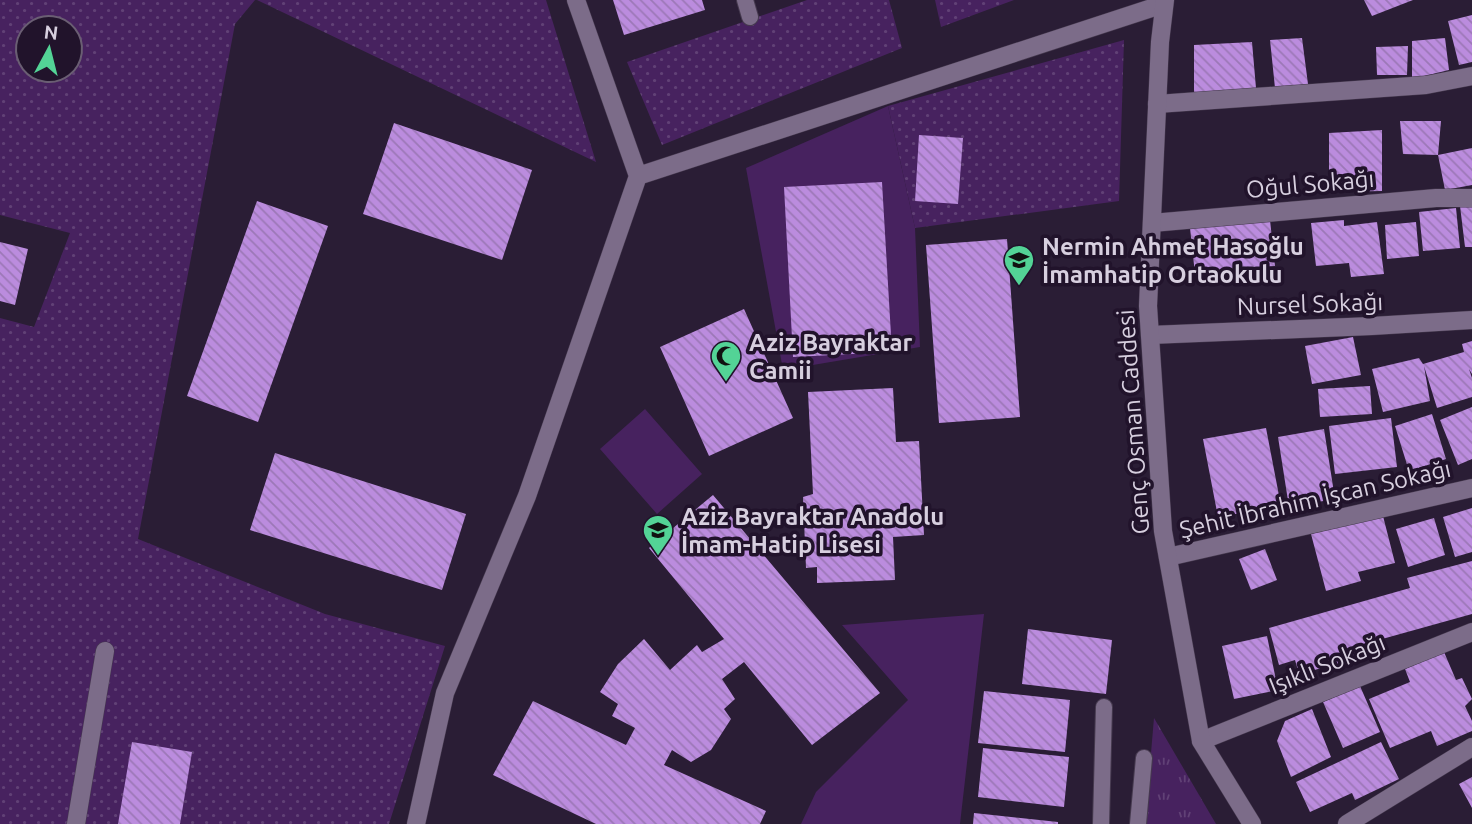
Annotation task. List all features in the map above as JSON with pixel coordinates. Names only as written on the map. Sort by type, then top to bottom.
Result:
[{"type":"street","points":[[415,824],[445,693],[527,496],[638,176],[576,0]]},
{"type":"street","points":[[638,176],[1164,2]]},
{"type":"street","name":"Genç Osman Caddesi","points":[[1164,2],[1148,306],[1163,531],[1201,741],[1252,824]]},
{"type":"street","points":[[1157,104],[1426,85],[1472,76]]},
{"type":"street","name":"Oğul Sokağı","points":[[1152,223],[1436,198],[1472,198]]},
{"type":"street","name":"Nursel Sokağı","points":[[1150,335],[1472,320]]},
{"type":"street","name":"Şehit İbrahim İşcan Sokağı","points":[[1168,557],[1472,488]]},
{"type":"street","name":"Işıklı Sokağı","points":[[1201,741],[1472,632]]},
{"type":"street","points":[[76,824],[105,651]]},
{"type":"street","points":[[1347,824],[1472,747]]},
{"type":"lane","points":[[745,0],[750,17]]},
{"type":"lane","points":[[1101,824],[1104,707]]},
{"type":"lane","points":[[1138,824],[1144,758]]},
{"type":"green space","points":[[0,0],[255,0],[235,24],[138,539],[325,614],[445,646],[389,824],[0,824],[0,318],[34,327],[70,233],[0,215]]},
{"type":"green space","points":[[257,0],[546,0],[596,162]]},
{"type":"green space","points":[[807,0],[889,0],[902,48],[662,145],[627,62]]},
{"type":"green space","points":[[935,0],[1014,0],[941,27]]},
{"type":"green space","points":[[1124,40],[1119,201],[915,228],[888,106]]},
{"type":"green space","points":[[888,106],[915,228],[920,347],[783,370],[746,168]]},
{"type":"green space","points":[[645,409],[702,474],[657,514],[600,449]]},
{"type":"green space","points":[[984,614],[960,824],[801,824],[816,792],[908,700],[842,625]]},
{"type":"green space","points":[[1154,718],[1216,824],[1145,824]]},
{"type":"building","points":[[613,0],[702,0],[705,10],[624,35]]},
{"type":"building","points":[[1364,0],[1413,0],[1372,16]]},
{"type":"building","points":[[1472,15],[1472,62],[1459,65],[1448,21]]},
{"type":"building","points":[[1302,38],[1308,84],[1275,88],[1270,40]]},
{"type":"building","points":[[1445,38],[1449,70],[1412,79],[1412,41]]},
{"type":"building","points":[[1252,42],[1256,88],[1194,96],[1194,45]]},
{"type":"building","points":[[1408,46],[1407,75],[1377,75],[1376,47]]},
{"type":"building","points":[[1400,121],[1441,121],[1438,155],[1403,154]]},
{"type":"building","points":[[394,123],[532,170],[502,260],[363,214]]},
{"type":"building","points":[[1382,130],[1382,191],[1329,192],[1329,133]]},
{"type":"building","points":[[919,135],[963,138],[958,204],[915,201]]},
{"type":"building","points":[[1472,148],[1472,185],[1445,190],[1438,155]]},
{"type":"building","points":[[882,182],[892,352],[793,357],[784,187]]},
{"type":"building","points":[[257,201],[328,226],[258,422],[187,396]]},
{"type":"building","points":[[1472,205],[1472,247],[1465,247],[1460,206]]},
{"type":"building","points":[[1456,208],[1460,248],[1423,251],[1419,212]]},
{"type":"building","points":[[1270,220],[1275,266],[1195,274],[1190,228]]},
{"type":"building","points":[[1344,220],[1344,226],[1377,222],[1384,274],[1351,277],[1349,263],[1316,266],[1311,223]]},
{"type":"building","points":[[1416,222],[1419,256],[1387,259],[1385,225]]},
{"type":"building","points":[[1007,239],[1020,417],[939,423],[926,245]]},
{"type":"building","points":[[0,242],[28,249],[15,305],[0,301]]},
{"type":"building","name":"Aziz Bayraktar Camii","points":[[744,309],[793,418],[709,456],[660,347]]},
{"type":"building","points":[[1353,337],[1361,375],[1312,384],[1305,346]]},
{"type":"building","points":[[1472,341],[1472,374],[1469,369],[1472,397],[1437,408],[1424,366],[1430,401],[1383,412],[1372,369],[1419,358],[1423,364],[1464,352],[1462,344]]},
{"type":"building","points":[[1370,386],[1372,414],[1320,417],[1318,389]]},
{"type":"building","points":[[893,388],[896,442],[919,441],[924,535],[893,537],[895,580],[817,583],[817,567],[806,568],[803,497],[813,494],[808,392]]},
{"type":"building","points":[[1472,407],[1472,459],[1458,465],[1440,420]]},
{"type":"building","points":[[1432,414],[1446,459],[1409,471],[1395,426]]},
{"type":"building","points":[[1391,418],[1397,467],[1335,474],[1329,426]]},
{"type":"building","points":[[1266,428],[1281,506],[1218,517],[1203,439]]},
{"type":"building","points":[[1324,429],[1335,499],[1289,507],[1278,437]]},
{"type":"building","points":[[275,453],[466,514],[442,590],[250,530]]},
{"type":"building","points":[[713,495],[880,693],[812,745],[744,662],[722,679],[735,699],[724,709],[731,719],[711,750],[691,762],[672,750],[664,765],[766,811],[760,824],[596,824],[493,775],[533,701],[626,745],[635,728],[612,716],[618,704],[600,692],[618,664],[644,639],[670,670],[697,645],[702,652],[724,639],[649,548]]},
{"type":"building","points":[[1472,508],[1472,552],[1455,557],[1443,517]]},
{"type":"building","points":[[1383,516],[1395,563],[1358,572],[1361,581],[1326,591],[1311,534]]},
{"type":"building","points":[[1434,518],[1445,555],[1408,567],[1396,529]]},
{"type":"building","points":[[1265,549],[1277,580],[1251,590],[1239,559]]},
{"type":"building","points":[[1472,561],[1472,614],[1357,646],[1360,658],[1299,674],[1295,660],[1279,665],[1269,628],[1410,588],[1407,578]]},
{"type":"building","points":[[1028,629],[1112,640],[1106,694],[1022,684]]},
{"type":"building","points":[[1267,636],[1278,690],[1234,699],[1222,646]]},
{"type":"building","points":[[1444,652],[1456,680],[1462,678],[1472,699],[1465,706],[1472,721],[1472,731],[1437,746],[1431,731],[1390,748],[1369,699],[1410,682],[1405,669]]},
{"type":"building","points":[[1360,686],[1380,732],[1343,748],[1323,702]]},
{"type":"building","points":[[984,691],[1070,700],[1065,752],[978,743]]},
{"type":"building","points":[[1312,709],[1331,757],[1291,777],[1277,741],[1285,721]]},
{"type":"building","points":[[132,742],[192,752],[180,824],[118,824]]},
{"type":"building","points":[[1381,742],[1399,779],[1355,800],[1352,793],[1310,812],[1296,782]]},
{"type":"building","points":[[983,748],[1069,757],[1064,807],[978,797]]},
{"type":"building","points":[[1472,777],[1472,808],[1459,784]]},
{"type":"building","points":[[974,813],[1058,822],[1058,824],[973,824]]},
{"type":"place","name":"Nermin Ahmet Hasoğlu İmamhatip Ortaokulu","points":[[1019,287]]},
{"type":"place","name":"Aziz Bayraktar Camii","points":[[726,383]]},
{"type":"place","name":"Aziz Bayraktar Anadolu İmam-Hatip Lisesi","points":[[658,557]]}]
